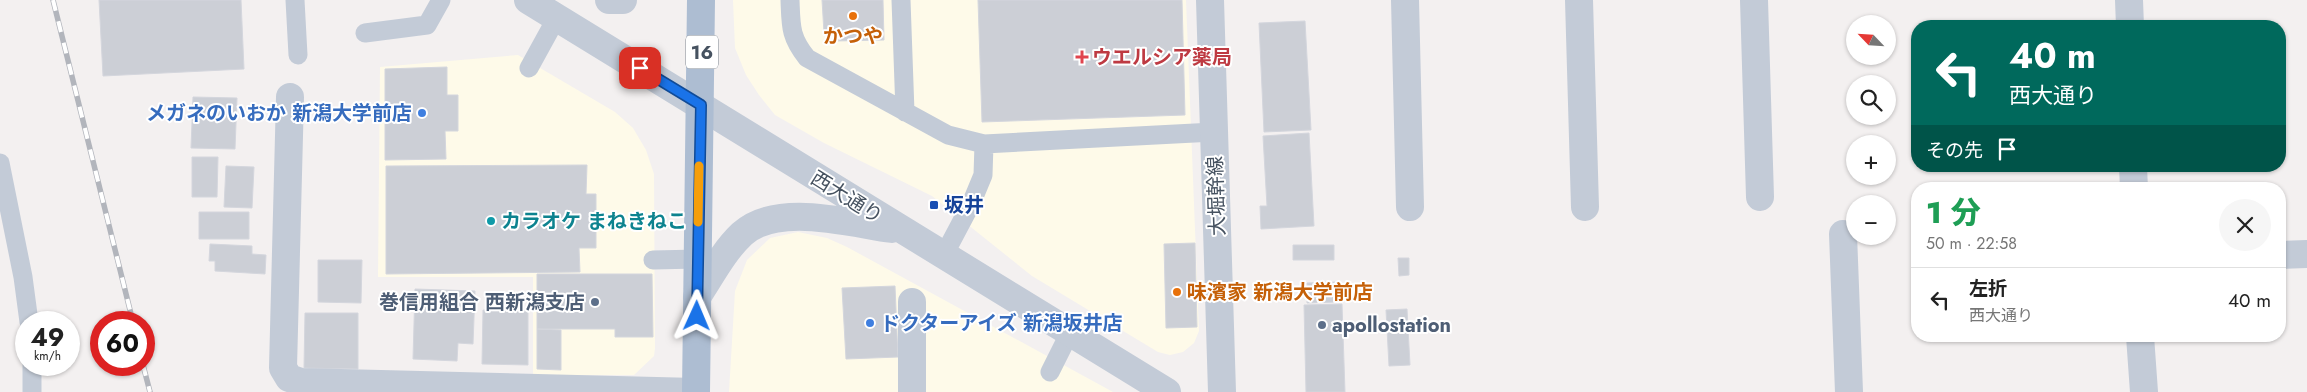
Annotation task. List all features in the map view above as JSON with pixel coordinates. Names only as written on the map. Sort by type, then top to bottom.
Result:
[{"type":"main road","name":"16","points":[[697,392],[702,0]]},
{"type":"street","name":"西大通り","points":[[528,0],[1167,392]]},
{"type":"street","points":[[608,0],[623,0]]},
{"type":"street","name":"大堀幹線","points":[[1210,0],[1222,392]]},
{"type":"street","points":[[1405,0],[1410,207]]},
{"type":"street","points":[[1579,0],[1585,207]]},
{"type":"street","points":[[1754,0],[1760,197]]},
{"type":"street","points":[[2129,0],[2130,20]]},
{"type":"street","points":[[290,97],[283,368],[289,378],[300,382],[697,392]]},
{"type":"street","points":[[697,297],[729,249],[743,233],[758,224],[781,217],[818,218],[901,230]]},
{"type":"street","points":[[1843,234],[1849,392]]},
{"type":"street","points":[[2286,255],[2307,254]]},
{"type":"street","points":[[912,302],[912,392]]},
{"type":"street","points":[[2140,342],[2144,392]]},
{"type":"lane","points":[[295,0],[298,55]]},
{"type":"lane","points":[[365,32],[427,26],[441,0]]},
{"type":"lane","points":[[790,0],[791,30],[796,44],[807,58],[948,135],[984,144],[1214,132]]},
{"type":"lane","points":[[901,0],[905,112]]},
{"type":"lane","points":[[529,68],[556,17]]},
{"type":"lane","points":[[944,255],[971,204],[983,175],[984,144]]},
{"type":"lane","points":[[0,163],[27,311]]},
{"type":"lane","points":[[652,260],[698,259]]},
{"type":"lane","points":[[1050,372],[1070,332]]},
{"type":"lane","points":[[32,376],[32,392]]},
{"type":"shaded area","points":[[733,0],[1186,0],[1199,331],[1194,343],[1183,352],[1170,355],[1158,352],[1032,276],[932,196],[824,143],[775,115],[746,75],[735,48]]},
{"type":"shaded area","points":[[518,55],[615,112],[633,128],[646,150],[654,174],[655,348],[654,356],[634,375],[533,375],[533,277],[378,277],[380,67]]},
{"type":"shaded area","points":[[798,232],[827,238],[847,247],[1113,392],[729,392],[735,291],[747,260],[770,238]]},
{"type":"building","points":[[99,0],[241,0],[244,69],[103,76]]},
{"type":"building","name":"かつや","points":[[822,0],[883,0],[884,40],[834,41],[833,32],[824,33]]},
{"type":"building","name":"ウエルシア薬局","points":[[978,0],[1182,0],[1185,115],[982,122]]},
{"type":"building","points":[[1305,21],[1311,130],[1264,132],[1259,23]]},
{"type":"building","name":"メガネのいおか 新潟大学前店","points":[[447,67],[447,95],[458,95],[458,131],[445,131],[446,159],[385,160],[385,69]]},
{"type":"building","points":[[193,97],[237,98],[235,149],[191,148]]},
{"type":"building","points":[[1309,133],[1314,226],[1261,229],[1260,206],[1267,206],[1263,136]]},
{"type":"building","points":[[192,157],[218,157],[217,197],[192,197]]},
{"type":"building","name":"カラオケ まねきねこ","points":[[587,165],[586,194],[596,194],[596,248],[579,248],[580,272],[386,274],[386,166]]},
{"type":"building","points":[[226,166],[254,167],[252,208],[224,207]]},
{"type":"building","points":[[199,212],[249,212],[249,239],[199,239]]},
{"type":"building","points":[[1195,243],[1197,327],[1166,328],[1164,244]]},
{"type":"building","points":[[210,244],[252,246],[252,254],[266,255],[265,274],[215,271],[215,261],[209,261]]},
{"type":"building","points":[[1293,245],[1334,245],[1334,260],[1293,260]]},
{"type":"building","points":[[1398,258],[1409,258],[1409,275],[1399,276]]},
{"type":"building","points":[[318,260],[362,260],[361,303],[318,302]]},
{"type":"building","name":"巻信用組合 西新潟支店","points":[[537,274],[652,274],[653,337],[615,337],[615,329],[537,329]]},
{"type":"building","points":[[1337,282],[1337,302],[1307,303],[1307,283]]},
{"type":"building","name":"ドクターアイズ 新潟坂井店","points":[[895,286],[898,357],[846,359],[842,288]]},
{"type":"building","points":[[415,289],[475,291],[473,344],[458,343],[457,361],[413,359]]},
{"type":"building","points":[[1342,304],[1345,392],[1306,392],[1304,305]]},
{"type":"building","points":[[1407,309],[1410,365],[1389,366],[1386,310]]},
{"type":"building","points":[[483,310],[528,310],[528,365],[482,364]]},
{"type":"building","points":[[305,313],[358,313],[358,369],[304,368]]},
{"type":"building","points":[[537,329],[561,330],[561,370],[537,369]]},
{"type":"railway","points":[[53,0],[130,311]]},
{"type":"railway","points":[[146,376],[150,392]]},
{"type":"slow traffic","points":[[698,222],[699,166]]},
{"type":"place","name":"かつや","points":[[853,16]]},
{"type":"place","name":"ウエルシア薬局","points":[[1082,57]]},
{"type":"place","name":"メガネのいおか 新潟大学前店","points":[[422,113]]},
{"type":"place","name":"坂井","points":[[934,205]]},
{"type":"place","name":"カラオケ まねきねこ","points":[[491,221]]},
{"type":"place","name":"味濱家 新潟大学前店","points":[[1177,292]]},
{"type":"place","name":"巻信用組合 西新潟支店","points":[[595,302]]},
{"type":"place","name":"ドクターアイズ 新潟坂井店","points":[[870,323]]},
{"type":"place","name":"apollostation","points":[[1322,325]]},
{"type":"route","points":[[640,68],[701,105],[698,176],[697,316]]}]
